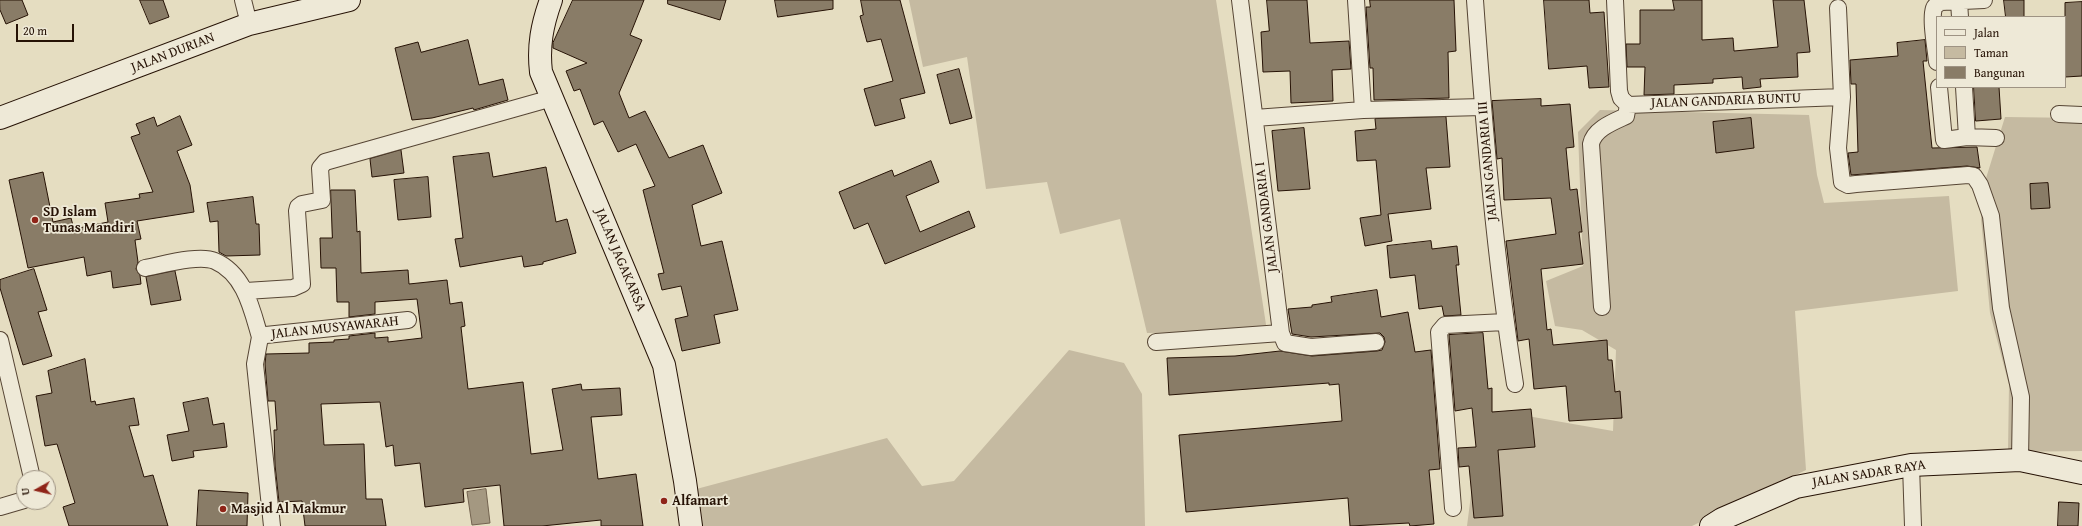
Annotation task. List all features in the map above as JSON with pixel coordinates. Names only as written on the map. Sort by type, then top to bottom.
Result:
[{"type":"main road","name":"JALAN DURIAN","points":[[0,118],[249,24],[349,0]]},
{"type":"main road","name":"JALAN JAGAKARSA","points":[[552,0],[543,22],[539,45],[541,72],[664,365],[685,481],[691,526]]},
{"type":"main road","name":"JALAN SADAR RAYA","points":[[1711,526],[1722,519],[1796,486],[1911,465],[2020,460],[2082,473]]},
{"type":"street","points":[[243,0],[249,24]]},
{"type":"street","name":"JALAN GANDARIA I","points":[[1240,0],[1281,333]]},
{"type":"street","points":[[1356,0],[1363,110]]},
{"type":"street","name":"JALAN GANDARIA III","points":[[1475,0],[1488,170],[1505,322],[1515,384]]},
{"type":"street","points":[[1602,307],[1591,144],[1595,134],[1605,126],[1626,116],[1628,104],[1621,98],[1620,91],[1615,0]]},
{"type":"street","points":[[1936,44],[1934,9],[1941,2],[1959,10],[1984,0]]},
{"type":"street","points":[[1838,8],[1842,98],[1838,141],[1842,182],[1856,184],[1968,175],[1974,176],[1980,185],[1991,216],[2001,308],[2021,397],[2020,460]]},
{"type":"street","points":[[1939,88],[1944,140],[1967,137],[1996,138]]},
{"type":"street","points":[[1964,88],[1967,137]]},
{"type":"street","points":[[246,291],[293,288],[302,284],[296,211],[302,204],[322,200],[320,168],[325,162],[552,98]]},
{"type":"street","name":"JALAN GANDARIA BUNTU","points":[[1628,104],[1842,98]]},
{"type":"street","points":[[1255,118],[1363,110],[1483,107]]},
{"type":"street","points":[[2059,114],[2082,115]]},
{"type":"street","points":[[145,268],[196,259],[214,260],[229,271],[246,291],[260,337]]},
{"type":"street","name":"JALAN MUSYAWARAH","points":[[272,526],[255,364],[260,337],[266,335],[408,320]]},
{"type":"street","points":[[1453,508],[1439,332],[1445,325],[1505,322]]},
{"type":"street","points":[[1156,342],[1281,333],[1285,343],[1294,346],[1311,347],[1376,342]]},
{"type":"street","points":[[0,340],[30,470]]},
{"type":"street","points":[[1911,465],[1913,526]]},
{"type":"street","points":[[0,507],[16,502]]},
{"type":"green space","points":[[909,0],[1216,0],[1267,331],[1147,333],[1120,219],[1060,234],[1047,182],[986,189],[967,57],[923,67]]},
{"type":"green space","points":[[1600,110],[1809,115],[1817,175],[1824,203],[1949,196],[1958,291],[1795,311],[1806,470],[1692,526],[1467,526],[1477,448],[1516,414],[1613,431],[1616,350],[1582,330],[1555,326],[1546,281],[1583,266],[1578,132]]},
{"type":"green space","points":[[2005,117],[2082,118],[2082,451],[2008,452],[2009,385],[1990,313],[1981,219],[1983,188]]},
{"type":"green space","points":[[1069,350],[1124,363],[1142,394],[1145,526],[680,526],[674,495],[887,438],[922,486],[954,481]]},
{"type":"shaded area","points":[[486,489],[490,523],[472,525],[467,492]]},
{"type":"building","points":[[0,0],[22,0],[28,15],[6,24],[0,10]]},
{"type":"building","points":[[140,0],[163,0],[169,17],[150,24]]},
{"type":"building","points":[[573,0],[644,0],[630,35],[642,40],[619,93],[629,118],[645,111],[669,158],[703,145],[722,193],[692,205],[701,246],[722,241],[738,310],[714,315],[720,343],[682,351],[675,319],[688,316],[681,286],[662,290],[658,274],[664,273],[643,190],[655,186],[636,144],[618,152],[603,121],[594,125],[580,89],[574,91],[566,71],[587,63],[553,48],[553,43]]},
{"type":"building","points":[[668,0],[726,0],[720,20],[668,4]]},
{"type":"building","points":[[775,0],[833,0],[833,9],[778,17]]},
{"type":"building","points":[[861,0],[900,0],[925,93],[900,99],[905,118],[875,126],[864,89],[893,81],[881,39],[867,42],[860,16],[863,15]]},
{"type":"building","points":[[1267,0],[1307,0],[1310,43],[1349,41],[1351,69],[1332,70],[1333,101],[1291,103],[1290,71],[1263,72],[1261,32],[1269,31]]},
{"type":"building","points":[[1370,0],[1454,0],[1456,51],[1448,52],[1449,98],[1374,100],[1373,68],[1370,68],[1366,7],[1370,7]]},
{"type":"building","points":[[1544,0],[1589,0],[1590,13],[1604,12],[1609,87],[1589,88],[1587,66],[1549,69]]},
{"type":"building","points":[[1673,0],[1702,0],[1702,40],[1733,38],[1734,51],[1778,47],[1773,0],[1804,0],[1810,52],[1797,53],[1798,77],[1760,79],[1761,87],[1743,89],[1742,77],[1713,79],[1713,83],[1674,85],[1674,94],[1644,95],[1645,67],[1627,67],[1626,44],[1640,44],[1640,10],[1674,10]]},
{"type":"building","points":[[2004,0],[2024,0],[2024,16],[2006,16]]},
{"type":"building","points":[[2082,2],[2082,76],[2066,77],[2065,3]]},
{"type":"building","points":[[468,40],[479,85],[503,79],[508,100],[474,110],[473,108],[432,118],[412,120],[395,48],[418,42],[421,52]]},
{"type":"building","points":[[1925,40],[1927,61],[1923,61],[1932,148],[1977,147],[1980,168],[1967,166],[1851,175],[1848,153],[1858,152],[1856,84],[1851,84],[1850,60],[1898,56],[1897,43]]},
{"type":"building","points":[[959,69],[972,118],[950,124],[937,75]]},
{"type":"building","points":[[1974,88],[1999,88],[2001,119],[1976,121]]},
{"type":"building","points":[[1541,99],[1541,106],[1570,104],[1574,147],[1566,148],[1570,190],[1577,189],[1582,232],[1579,232],[1583,264],[1541,269],[1547,330],[1551,329],[1553,345],[1607,340],[1608,360],[1612,360],[1615,392],[1620,391],[1622,418],[1569,421],[1566,386],[1534,389],[1529,339],[1518,341],[1506,241],[1556,234],[1551,198],[1504,200],[1502,158],[1497,159],[1492,101]]},
{"type":"building","points":[[180,116],[192,145],[177,151],[190,185],[194,212],[137,221],[141,239],[135,240],[138,262],[136,269],[140,275],[141,284],[113,288],[111,271],[87,276],[84,257],[28,268],[9,180],[43,172],[53,222],[71,218],[74,229],[108,222],[105,203],[140,198],[139,194],[153,192],[131,137],[140,134],[136,124],[154,117],[157,126]]},
{"type":"building","points":[[1446,117],[1450,167],[1426,168],[1431,209],[1388,214],[1392,241],[1365,246],[1360,218],[1381,215],[1376,160],[1357,161],[1355,131],[1376,129],[1375,119]]},
{"type":"building","points":[[1751,118],[1754,148],[1716,153],[1713,122]]},
{"type":"building","points":[[1304,128],[1310,189],[1278,191],[1272,131]]},
{"type":"building","points":[[401,150],[404,173],[372,177],[370,159]]},
{"type":"building","points":[[489,153],[493,177],[546,167],[556,222],[567,219],[576,253],[543,262],[543,264],[524,267],[522,256],[460,267],[455,239],[463,238],[453,157]]},
{"type":"building","points":[[931,161],[939,182],[906,196],[920,232],[969,211],[975,227],[885,264],[868,223],[854,229],[839,192],[892,170],[894,176]]},
{"type":"building","points":[[428,177],[431,217],[398,220],[394,180]]},
{"type":"building","points":[[2048,183],[2050,208],[2031,209],[2030,184]]},
{"type":"building","points":[[331,190],[355,190],[357,232],[360,231],[361,273],[408,270],[409,284],[447,280],[450,304],[462,302],[465,326],[461,327],[468,389],[523,382],[531,454],[563,450],[552,389],[581,384],[582,390],[620,388],[622,415],[591,417],[598,479],[636,474],[643,526],[601,526],[601,520],[542,526],[504,526],[500,485],[463,489],[464,502],[425,507],[420,463],[395,466],[393,445],[386,447],[380,402],[321,404],[324,445],[364,444],[366,499],[382,499],[386,526],[305,526],[302,501],[279,502],[275,465],[274,430],[277,430],[275,401],[268,401],[265,364],[266,354],[309,353],[309,343],[334,342],[334,340],[349,339],[349,336],[375,333],[375,338],[388,337],[388,342],[422,338],[417,299],[375,302],[375,314],[349,317],[349,302],[337,302],[336,268],[321,268],[320,238],[332,238]]},
{"type":"building","points":[[253,197],[256,224],[259,224],[260,255],[226,256],[219,252],[218,221],[210,222],[207,203]]},
{"type":"building","points":[[1431,241],[1432,249],[1457,246],[1459,265],[1456,265],[1461,315],[1444,316],[1442,306],[1419,309],[1415,275],[1390,278],[1387,246]]},
{"type":"building","points":[[34,269],[47,310],[38,312],[52,356],[23,365],[0,288],[0,280]]},
{"type":"building","points":[[175,271],[181,300],[151,305],[146,277]]},
{"type":"building","points":[[1377,290],[1381,317],[1408,312],[1415,352],[1431,350],[1440,469],[1429,470],[1434,524],[1410,526],[1409,523],[1350,526],[1348,498],[1186,512],[1179,435],[1342,421],[1339,384],[1329,385],[1329,383],[1169,395],[1167,358],[1235,356],[1280,351],[1312,356],[1382,350],[1385,342],[1384,337],[1380,333],[1311,337],[1292,334],[1288,309],[1312,307],[1312,305],[1332,302],[1331,297]]},
{"type":"building","points":[[1483,333],[1488,389],[1492,388],[1492,412],[1531,409],[1535,447],[1498,450],[1503,516],[1474,518],[1469,466],[1459,467],[1458,448],[1476,447],[1472,408],[1455,411],[1449,335]]},
{"type":"building","points":[[85,359],[91,402],[95,401],[96,405],[134,398],[139,425],[129,426],[144,477],[153,475],[168,526],[69,526],[63,507],[75,503],[57,444],[45,446],[36,396],[52,393],[48,371]]},
{"type":"building","points":[[208,398],[213,425],[224,423],[227,447],[193,451],[194,457],[172,461],[167,435],[189,431],[183,403]]},
{"type":"building","name":"Masjid Al Makmur","points":[[199,490],[248,493],[247,526],[197,526]]},
{"type":"building","points":[[2059,502],[2079,503],[2078,526],[2058,526]]},
{"type":"place","name":"SD Islam Tunas Mandiri","points":[[35,220]]},
{"type":"place","name":"Alfamart","points":[[664,501]]},
{"type":"place","name":"Masjid Al Makmur","points":[[223,509]]}]
